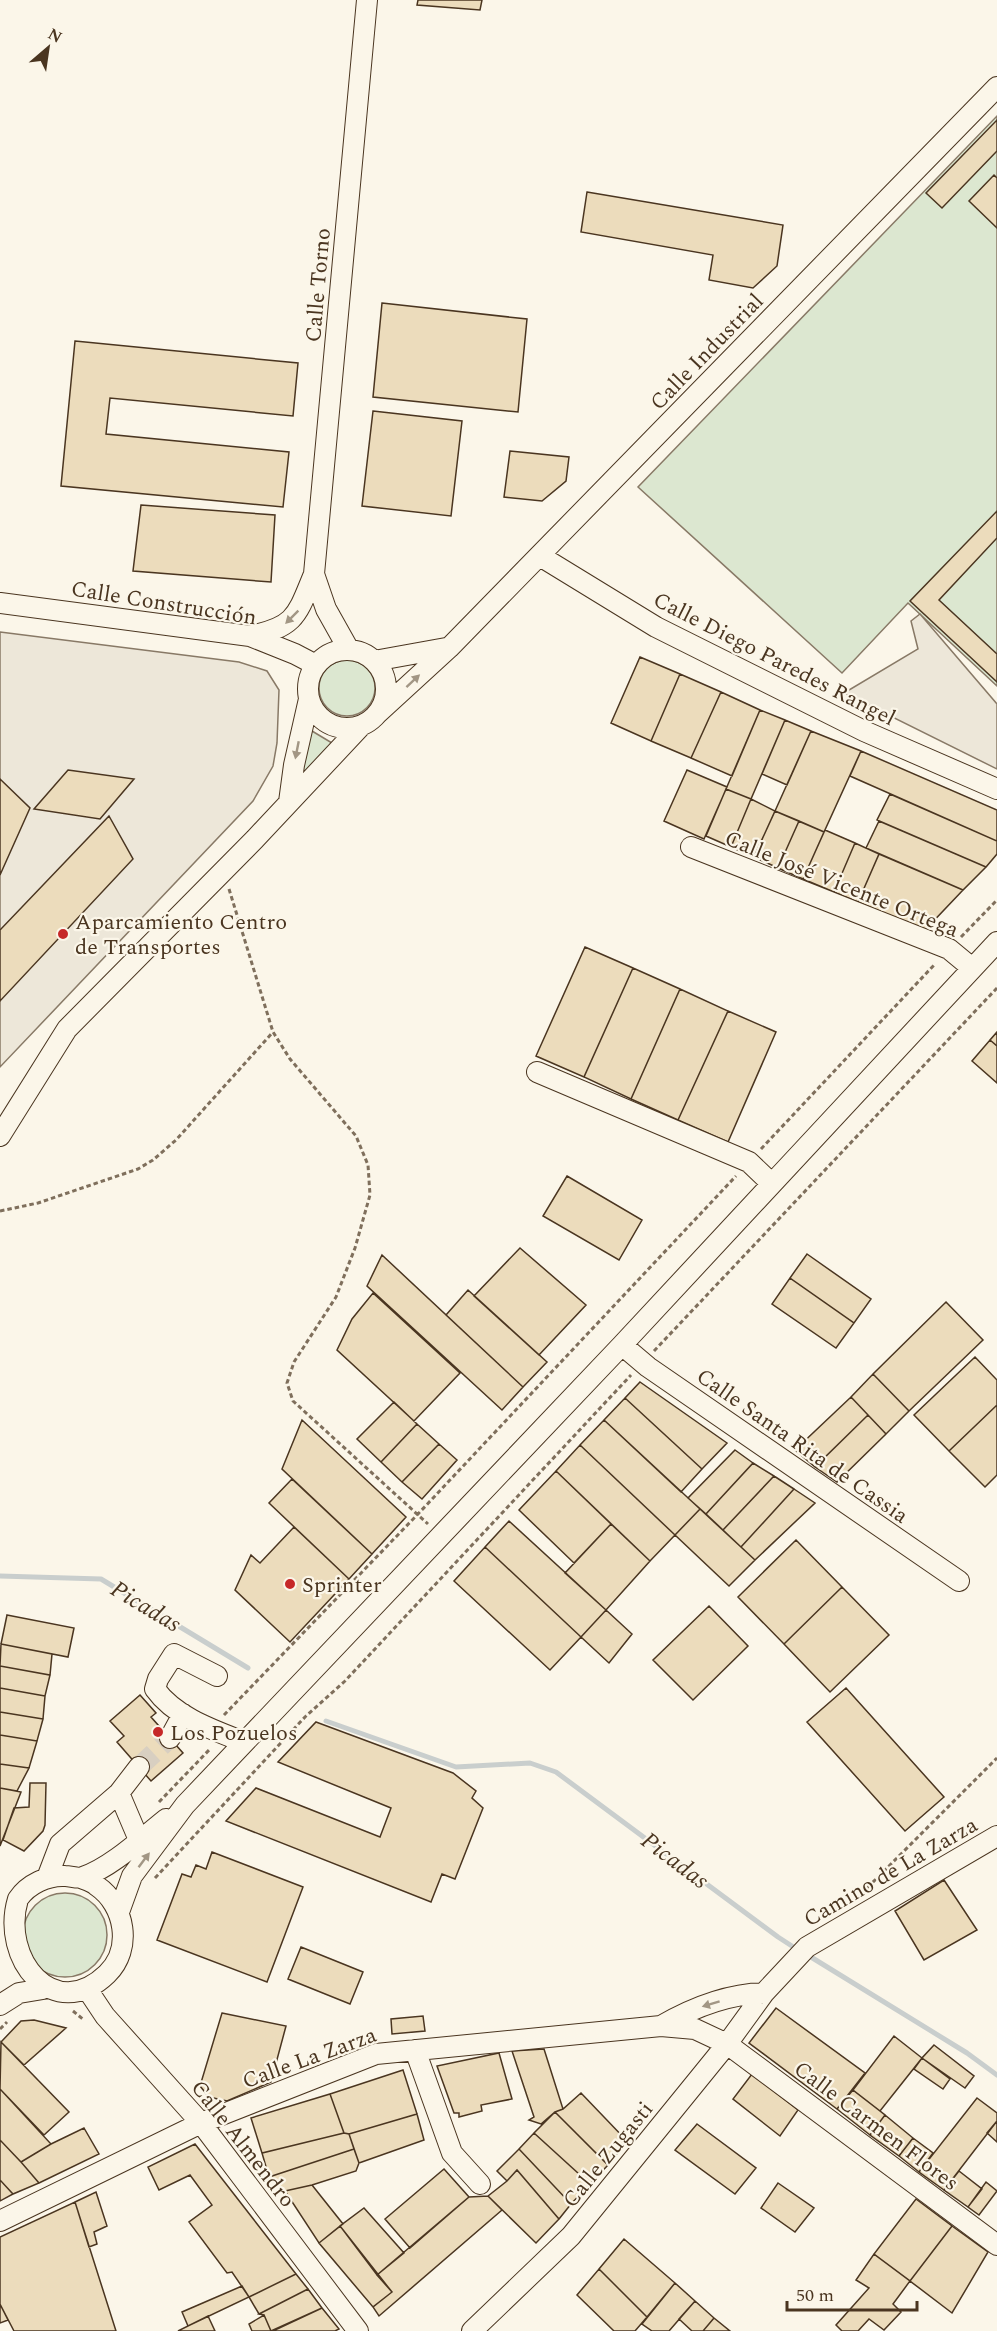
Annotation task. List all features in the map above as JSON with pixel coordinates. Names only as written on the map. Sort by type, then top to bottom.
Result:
[{"type":"street","name":"Calle Torno","points":[[250,636],[276,631],[297,614],[314,574],[367,0]]},
{"type":"street","name":"Calle Industrial","points":[[0,1136],[67,1029],[369,720],[449,648],[540,556],[997,87]]},
{"type":"street","name":"Calle Diego Paredes Rangel","points":[[540,556],[656,627],[864,731],[997,789]]},
{"type":"street","name":"Calle Torno","points":[[314,574],[326,609],[349,650]]},
{"type":"street","name":"Calle Construcción","points":[[0,603],[250,636],[296,654],[316,665]]},
{"type":"street","points":[[374,661],[449,648]]},
{"type":"street","points":[[349,650],[374,661],[381,670],[386,693],[369,720],[348,729],[335,727],[314,711],[307,687],[316,665],[325,657],[336,651],[349,650]]},
{"type":"street","points":[[289,802],[294,765],[309,699]]},
{"type":"street","name":"Calle José Vicente Ortega","points":[[691,847],[949,949],[972,968]]},
{"type":"street","points":[[119,1912],[132,1876],[185,1805],[442,1537],[997,942]]},
{"type":"street","points":[[537,1072],[749,1162],[771,1183]]},
{"type":"street","name":"Calle Santa Rita de Cassia","points":[[622,1345],[642,1363],[959,1581]]},
{"type":"street","points":[[217,1676],[174,1654],[158,1679],[155,1689],[165,1703],[183,1714],[244,1742]]},
{"type":"street","points":[[170,1738],[183,1714]]},
{"type":"street","points":[[47,1878],[60,1844],[119,1793],[139,1767]]},
{"type":"street","points":[[119,1793],[139,1840]]},
{"type":"street","points":[[79,1877],[105,1866],[185,1805]]},
{"type":"street","points":[[72,1835],[67,1854],[79,1877]]},
{"type":"street","name":"Camino de La Zarza","points":[[801,1954],[997,1836]]},
{"type":"street","points":[[6,2010],[19,1993],[43,1989],[65,1993],[87,1989],[106,1976],[119,1957],[123,1942],[123,1927],[119,1912],[97,1885],[79,1877],[64,1875],[47,1878],[31,1886],[5,1915],[6,1957],[24,1977],[43,1989]]},
{"type":"street","name":"Calle Zugasti","points":[[472,2331],[571,2236],[728,2044],[764,1993],[801,1954]]},
{"type":"street","name":"Calle Almendro","points":[[87,1989],[105,2016],[201,2123],[358,2331]]},
{"type":"street","points":[[661,2026],[688,2011],[744,1993],[764,1993]]},
{"type":"street","name":"Calle La Zarza","points":[[0,2221],[201,2123],[376,2054],[661,2026],[695,2029],[728,2044]]},
{"type":"street","name":"Calle Carmen Flores","points":[[728,2044],[997,2245]]},
{"type":"street","points":[[415,2050],[452,2153],[480,2184]]},
{"type":"path","points":[[223,870],[273,1032],[290,1059],[356,1136],[368,1165],[370,1195],[356,1248],[336,1297],[294,1362],[287,1383],[293,1401],[442,1537]]},
{"type":"path","points":[[157,1804],[212,1746],[220,1718],[418,1514],[997,900]]},
{"type":"path","points":[[151,1883],[305,1717],[345,1682],[642,1363],[997,988]]},
{"type":"path","points":[[0,1210],[38,1203],[138,1168],[153,1160],[176,1140],[273,1032]]},
{"type":"path","points":[[857,1898],[997,1758]]},
{"type":"path","points":[[67,2009],[75,2012],[88,2024],[105,2016]]},
{"type":"path","points":[[0,2029],[6,2010]]},
{"type":"green space","points":[[997,116],[997,686],[908,603],[842,673],[638,487]]},
{"type":"green space","points":[[341,660],[353,660],[363,664],[371,672],[375,688],[371,704],[363,712],[353,716],[341,716],[331,712],[323,704],[319,694],[319,682],[323,672],[331,664]]},
{"type":"green space","points":[[312,731],[332,743],[306,772],[300,768],[306,732]]},
{"type":"green space","points":[[65,1893],[81,1896],[95,1905],[104,1919],[107,1935],[104,1951],[95,1965],[81,1974],[65,1977],[49,1974],[35,1965],[26,1951],[23,1935],[26,1919],[35,1905],[49,1896]]},
{"type":"shaded area","points":[[920,614],[997,704],[997,769],[844,693],[918,649],[911,621]]},
{"type":"shaded area","name":"Aparcamiento Centro de Transportes","points":[[0,632],[239,662],[267,671],[279,690],[277,743],[273,766],[253,801],[0,1067]]},
{"type":"building","points":[[418,0],[482,0],[480,10],[417,5]]},
{"type":"building","points":[[997,120],[997,151],[942,208],[926,193]]},
{"type":"building","points":[[994,175],[997,178],[997,228],[969,201]]},
{"type":"building","points":[[587,192],[783,225],[777,266],[753,288],[709,280],[713,255],[581,232]]},
{"type":"building","points":[[382,303],[527,319],[518,412],[373,397]]},
{"type":"building","points":[[75,341],[298,363],[293,416],[110,398],[106,434],[289,452],[283,507],[61,486]]},
{"type":"building","points":[[373,411],[462,421],[451,516],[362,506]]},
{"type":"building","points":[[510,451],[569,457],[566,481],[542,501],[504,497]]},
{"type":"building","points":[[141,505],[275,515],[271,582],[133,571]]},
{"type":"building","points":[[997,511],[997,538],[939,600],[997,654],[997,682],[910,601]]},
{"type":"building","points":[[640,657],[680,674],[651,741],[611,723]]},
{"type":"building","points":[[680,674],[721,692],[691,758],[651,741]]},
{"type":"building","points":[[721,692],[760,710],[732,776],[691,758]]},
{"type":"building","points":[[760,710],[785,720],[751,799],[726,789]]},
{"type":"building","points":[[785,720],[811,731],[787,785],[762,774]]},
{"type":"building","points":[[811,731],[861,751],[824,832],[775,811]]},
{"type":"building","points":[[861,751],[997,810],[997,841],[850,776]]},
{"type":"building","points":[[68,770],[134,779],[100,819],[34,809]]},
{"type":"building","points":[[687,770],[727,787],[704,839],[664,821]]},
{"type":"building","points":[[0,779],[30,808],[0,875]]},
{"type":"building","points":[[726,789],[751,799],[731,847],[706,836]]},
{"type":"building","points":[[890,794],[997,841],[997,854],[986,867],[877,820]]},
{"type":"building","points":[[751,799],[775,811],[754,857],[731,847]]},
{"type":"building","points":[[775,811],[799,821],[778,868],[754,857]]},
{"type":"building","points":[[109,816],[133,859],[0,1001],[0,930]]},
{"type":"building","points":[[799,821],[824,832],[803,879],[778,868]]},
{"type":"building","points":[[879,821],[986,867],[963,890],[866,848]]},
{"type":"building","points":[[825,830],[855,843],[834,892],[803,879]]},
{"type":"building","points":[[855,843],[879,854],[858,902],[834,892]]},
{"type":"building","points":[[879,854],[963,890],[924,931],[858,902]]},
{"type":"building","points":[[585,947],[633,968],[584,1077],[536,1056]]},
{"type":"building","points":[[633,968],[680,989],[631,1099],[584,1077]]},
{"type":"building","points":[[680,989],[728,1011],[678,1120],[631,1099]]},
{"type":"building","points":[[728,1011],[776,1032],[728,1142],[678,1120]]},
{"type":"building","points":[[997,1032],[997,1046],[990,1040]]},
{"type":"building","points":[[990,1040],[997,1046],[997,1083],[972,1061]]},
{"type":"building","points":[[567,1176],[642,1220],[619,1260],[543,1216]]},
{"type":"building","points":[[520,1248],[586,1305],[539,1355],[474,1296]]},
{"type":"building","points":[[807,1254],[871,1299],[854,1323],[790,1278]]},
{"type":"building","points":[[382,1255],[523,1387],[502,1410],[367,1286]]},
{"type":"building","points":[[790,1278],[854,1323],[836,1348],[772,1304]]},
{"type":"building","points":[[468,1290],[547,1362],[523,1387],[446,1315]]},
{"type":"building","points":[[373,1293],[460,1373],[414,1421],[337,1350],[352,1319]]},
{"type":"building","points":[[946,1302],[983,1340],[909,1411],[873,1374]]},
{"type":"building","points":[[975,1357],[997,1380],[997,1405],[949,1451],[914,1415]]},
{"type":"building","points":[[873,1374],[909,1411],[886,1434],[851,1397]]},
{"type":"building","points":[[640,1382],[727,1443],[702,1469],[625,1398]]},
{"type":"building","points":[[851,1397],[868,1415],[815,1467],[795,1450]]},
{"type":"building","points":[[625,1398],[702,1469],[681,1492],[604,1420]]},
{"type":"building","points":[[394,1402],[417,1424],[381,1462],[357,1439]]},
{"type":"building","points":[[997,1405],[997,1475],[985,1487],[949,1451]]},
{"type":"building","points":[[868,1415],[886,1434],[837,1482],[815,1467]]},
{"type":"building","points":[[302,1420],[406,1517],[372,1554],[282,1469]]},
{"type":"building","points":[[604,1420],[700,1509],[675,1535],[580,1445]]},
{"type":"building","points":[[417,1424],[439,1444],[402,1482],[381,1462]]},
{"type":"building","points":[[439,1444],[457,1460],[422,1499],[402,1482]]},
{"type":"building","points":[[580,1445],[675,1535],[650,1561],[556,1471]]},
{"type":"building","points":[[735,1450],[753,1463],[706,1514],[688,1498]]},
{"type":"building","points":[[753,1463],[774,1476],[723,1530],[706,1514]]},
{"type":"building","points":[[556,1471],[611,1524],[574,1563],[519,1510]]},
{"type":"building","points":[[774,1476],[794,1489],[741,1547],[723,1530]]},
{"type":"building","points":[[292,1479],[372,1554],[349,1579],[269,1503]]},
{"type":"building","points":[[794,1489],[815,1503],[755,1560],[741,1547]]},
{"type":"building","points":[[700,1509],[755,1560],[729,1586],[675,1535]]},
{"type":"building","points":[[509,1521],[606,1610],[581,1637],[485,1547]]},
{"type":"building","points":[[611,1524],[650,1561],[606,1610],[565,1573]]},
{"type":"building","name":"Sprinter","points":[[294,1527],[349,1579],[290,1642],[235,1590],[251,1555],[260,1563]]},
{"type":"building","points":[[796,1540],[842,1587],[784,1644],[738,1597]]},
{"type":"building","points":[[485,1547],[581,1637],[550,1670],[454,1581]]},
{"type":"building","points":[[842,1587],[889,1635],[830,1692],[784,1644]]},
{"type":"building","points":[[709,1606],[748,1646],[693,1700],[653,1660]]},
{"type":"building","points":[[606,1610],[632,1634],[609,1663],[581,1637]]},
{"type":"building","points":[[7,1615],[74,1628],[68,1657],[1,1644]]},
{"type":"building","points":[[1,1644],[52,1654],[50,1675],[0,1666]]},
{"type":"building","points":[[0,1666],[50,1675],[45,1696],[0,1688]]},
{"type":"building","points":[[0,1688],[45,1696],[43,1719],[0,1712]]},
{"type":"building","points":[[846,1688],[944,1797],[905,1831],[807,1722]]},
{"type":"building","points":[[140,1695],[156,1713],[151,1717],[183,1753],[151,1781],[117,1742],[124,1736],[110,1721]]},
{"type":"building","points":[[0,1712],[43,1719],[37,1741],[0,1735]]},
{"type":"building","points":[[316,1722],[453,1773],[476,1791],[472,1798],[483,1808],[455,1879],[442,1874],[431,1902],[226,1821],[256,1788],[380,1837],[391,1808],[278,1762]]},
{"type":"building","points":[[0,1735],[37,1741],[29,1768],[0,1764]]},
{"type":"building","points":[[0,1764],[29,1768],[17,1791],[0,1788]]},
{"type":"building","points":[[30,1783],[46,1783],[45,1825],[43,1831],[24,1851],[3,1840],[14,1808],[29,1807]]},
{"type":"building","points":[[0,1788],[21,1792],[0,1846]]},
{"type":"building","points":[[212,1852],[303,1887],[267,1982],[157,1940],[182,1874],[191,1877],[196,1865],[206,1869]]},
{"type":"building","points":[[944,1880],[977,1930],[924,1960],[895,1911]]},
{"type":"building","points":[[301,1947],[363,1972],[350,2004],[288,1979]]},
{"type":"building","points":[[776,2008],[865,2073],[837,2109],[749,2043]]},
{"type":"building","points":[[222,2013],[286,2026],[271,2082],[227,2101],[209,2097],[200,2086]]},
{"type":"building","points":[[423,2016],[425,2031],[392,2034],[391,2019]]},
{"type":"building","points":[[34,2020],[66,2028],[24,2065],[1,2042],[21,2021]]},
{"type":"building","points":[[894,2036],[922,2058],[880,2111],[853,2090]]},
{"type":"building","points":[[1,2042],[69,2112],[44,2135],[0,2089]]},
{"type":"building","points":[[934,2045],[974,2076],[965,2088],[922,2058]]},
{"type":"building","points":[[544,2049],[563,2109],[555,2112],[541,2124],[529,2120],[534,2117],[512,2051]]},
{"type":"building","points":[[499,2053],[512,2099],[481,2105],[482,2111],[459,2117],[459,2113],[454,2113],[437,2066]]},
{"type":"building","points":[[922,2058],[950,2079],[943,2089],[914,2069]]},
{"type":"building","points":[[403,2070],[417,2114],[349,2134],[344,2133],[330,2094]]},
{"type":"building","points":[[752,2074],[798,2110],[780,2136],[733,2099]]},
{"type":"building","points":[[0,2089],[51,2144],[21,2162],[0,2140]]},
{"type":"building","points":[[853,2090],[885,2115],[870,2135],[837,2109]]},
{"type":"building","points":[[581,2093],[627,2141],[608,2165],[555,2112],[563,2109]]},
{"type":"building","points":[[330,2094],[344,2133],[262,2153],[251,2118]]},
{"type":"building","points":[[977,2098],[997,2113],[997,2121],[944,2190],[919,2172]]},
{"type":"building","points":[[555,2112],[608,2165],[590,2184],[534,2133]]},
{"type":"building","points":[[417,2114],[424,2140],[359,2163],[349,2134]]},
{"type":"building","points":[[885,2115],[913,2138],[899,2156],[870,2135]]},
{"type":"building","points":[[997,2121],[997,2142],[987,2133]]},
{"type":"building","points":[[697,2124],[756,2168],[735,2194],[675,2150]]},
{"type":"building","points":[[84,2128],[99,2154],[39,2183],[21,2162],[51,2144]]},
{"type":"building","points":[[344,2133],[349,2134],[354,2149],[269,2177],[262,2153]]},
{"type":"building","points":[[534,2133],[590,2184],[571,2204],[519,2149]]},
{"type":"building","points":[[913,2138],[933,2153],[919,2172],[899,2156]]},
{"type":"building","points":[[0,2140],[39,2183],[13,2194],[0,2180]]},
{"type":"building","points":[[195,2144],[296,2274],[249,2297],[232,2272],[227,2273],[189,2222],[212,2205],[190,2175],[159,2190],[148,2167]]},
{"type":"building","points":[[354,2149],[359,2163],[356,2171],[285,2191],[269,2177]]},
{"type":"building","points":[[519,2149],[571,2204],[559,2219],[517,2170],[507,2181],[497,2171]]},
{"type":"building","points":[[444,2169],[469,2197],[410,2248],[385,2219]]},
{"type":"building","points":[[517,2170],[559,2219],[536,2243],[488,2196]]},
{"type":"building","points":[[959,2171],[982,2189],[968,2207],[944,2190]]},
{"type":"building","points":[[0,2180],[13,2194],[0,2201]]},
{"type":"building","points":[[986,2182],[997,2191],[979,2215],[968,2207]]},
{"type":"building","points":[[778,2183],[814,2208],[795,2232],[761,2208]]},
{"type":"building","points":[[312,2185],[343,2224],[319,2243],[285,2191]]},
{"type":"building","points":[[96,2192],[107,2226],[94,2232],[97,2244],[89,2247],[75,2202]]},
{"type":"building","points":[[488,2196],[502,2210],[379,2316],[373,2307],[392,2292],[377,2275],[469,2197]]},
{"type":"building","points":[[916,2199],[952,2226],[910,2281],[874,2254]]},
{"type":"building","points":[[75,2202],[116,2331],[14,2331],[0,2304],[0,2237]]},
{"type":"building","points":[[364,2208],[404,2253],[377,2275],[340,2226]]},
{"type":"building","points":[[340,2226],[392,2292],[373,2307],[319,2243]]},
{"type":"building","points":[[952,2226],[988,2252],[952,2313],[910,2281]]},
{"type":"building","points":[[624,2239],[675,2283],[647,2317],[599,2269]]},
{"type":"building","points":[[874,2254],[910,2281],[893,2304],[901,2312],[884,2330],[869,2319],[858,2331],[842,2331],[836,2325],[869,2288],[856,2280]]},
{"type":"building","points":[[599,2269],[647,2317],[635,2331],[614,2331],[577,2295]]},
{"type":"building","points":[[296,2274],[308,2289],[259,2314],[249,2297]]},
{"type":"building","points":[[675,2283],[695,2301],[669,2331],[652,2331],[642,2324]]},
{"type":"building","points":[[242,2286],[249,2297],[188,2326],[182,2312]]},
{"type":"building","points":[[308,2289],[322,2308],[271,2331],[264,2315],[259,2314]]},
{"type":"building","points":[[695,2301],[714,2318],[703,2331],[692,2331],[679,2319]]},
{"type":"building","points":[[0,2304],[8,2320],[0,2323]]},
{"type":"building","points":[[322,2308],[339,2329],[335,2331],[273,2331]]},
{"type":"building","points":[[264,2315],[271,2331],[252,2331],[249,2324]]},
{"type":"building","points":[[208,2316],[215,2331],[178,2331]]},
{"type":"building","points":[[714,2318],[730,2331],[703,2331]]},
{"type":"waterway","name":"Picadas","points":[[0,1576],[101,1579],[248,1668]]},
{"type":"waterway","name":"Picadas","points":[[326,1721],[456,1767],[530,1763],[556,1772],[798,1950]]},
{"type":"waterway","name":"Picadas","points":[[806,1954],[967,2053],[997,2075]]},
{"type":"tunnel","points":[[139,1767],[170,1738]]},
{"type":"place","name":"Aparcamiento Centro de Transportes","points":[[63,934]]},
{"type":"place","name":"Sprinter","points":[[290,1584]]},
{"type":"place","name":"Los Pozuelos","points":[[158,1732]]}]
